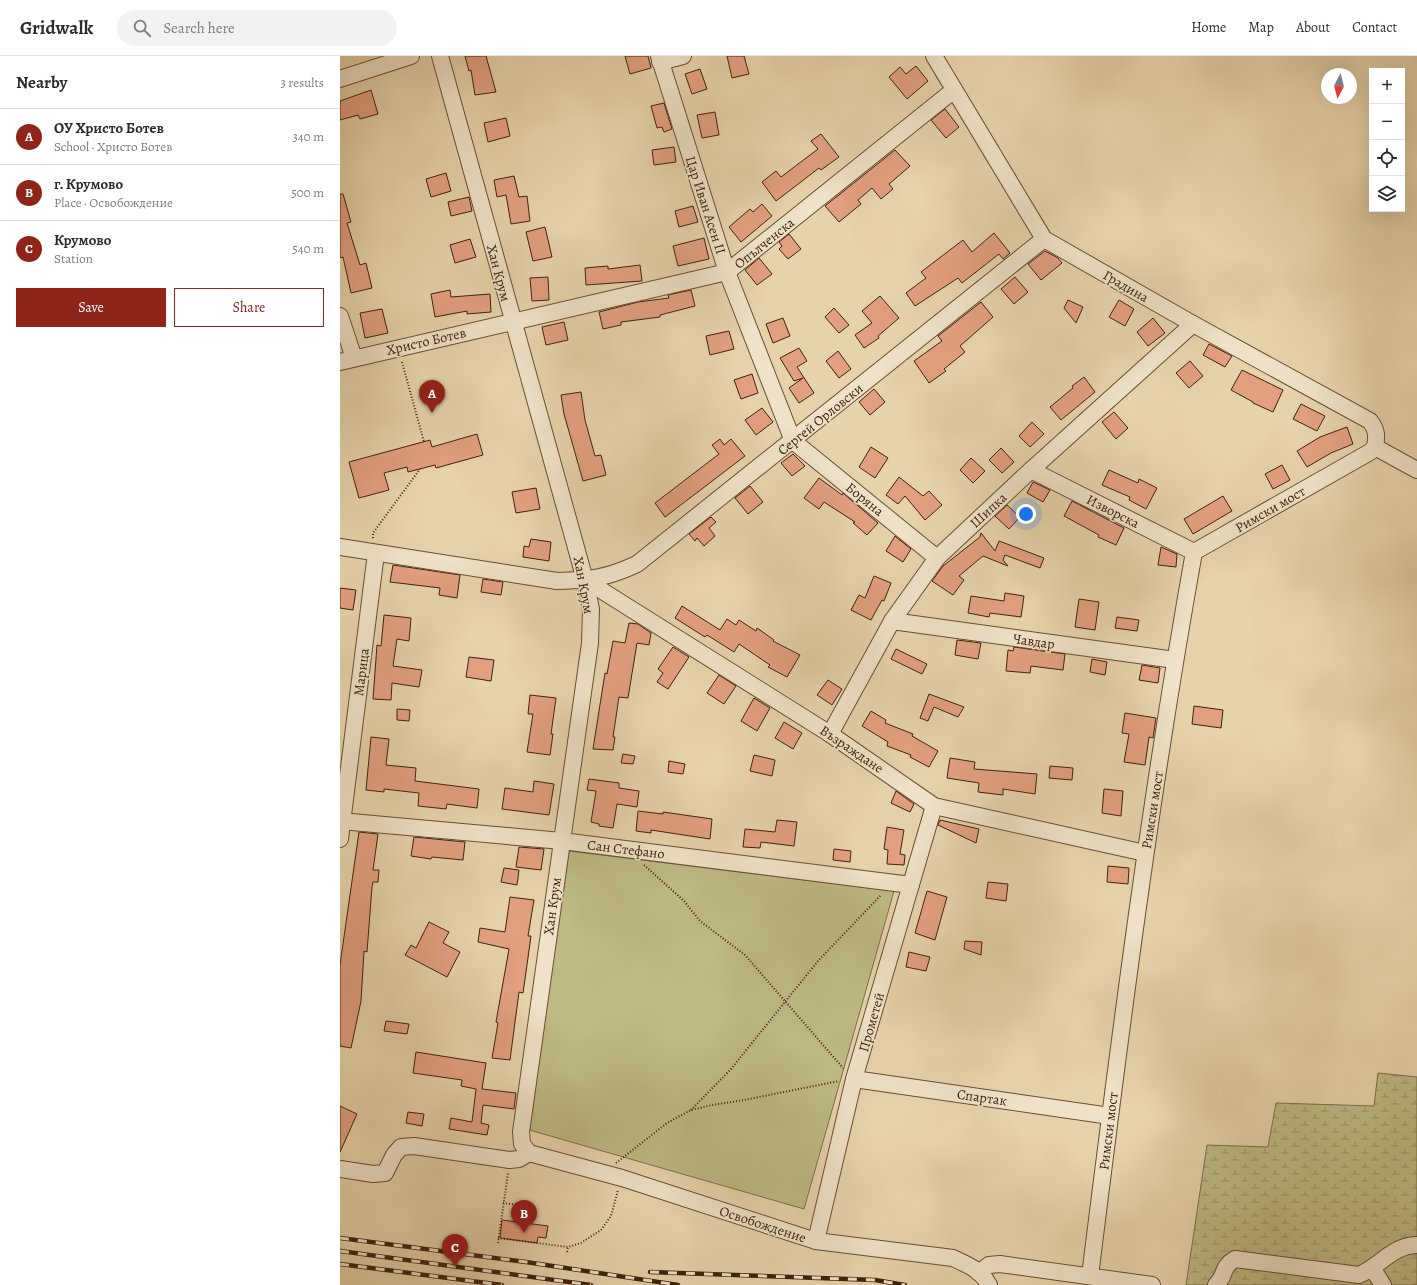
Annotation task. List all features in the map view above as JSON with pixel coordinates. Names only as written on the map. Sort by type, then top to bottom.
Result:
[{"type":"street","points":[[340,79],[411,56]]},
{"type":"street","name":"Хан Крум","points":[[440,56],[512,321],[585,580],[591,609],[590,643],[521,1132],[522,1144],[529,1153]]},
{"type":"street","points":[[660,59],[683,56]]},
{"type":"street","name":"Градина","points":[[934,56],[1044,239],[1193,324],[1370,421],[1376,429],[1377,438],[1375,447]]},
{"type":"street","name":"Цар Иван Асен II","points":[[660,59],[727,272],[793,441]]},
{"type":"street","name":"Опълченска","points":[[512,321],[727,272],[954,90]]},
{"type":"street","name":"Сергей Орловски","points":[[340,548],[558,581],[585,580],[612,575],[637,564],[793,441],[1044,239]]},
{"type":"street","points":[[340,316],[347,360]]},
{"type":"street","name":"Христо Ботев","points":[[347,360],[512,321]]},
{"type":"street","name":"Шипка","points":[[830,734],[892,621],[937,558],[1031,470],[1193,324]]},
{"type":"street","name":"Боряна","points":[[793,441],[937,558]]},
{"type":"street","points":[[1375,447],[1417,470]]},
{"type":"street","name":"Римски мост","points":[[1090,1276],[1145,852],[1175,660],[1194,552],[1370,452],[1375,447]]},
{"type":"street","name":"Изворска","points":[[1031,470],[1194,552]]},
{"type":"street","name":"Марица","points":[[340,839],[374,552]]},
{"type":"street","name":"Възраждане","points":[[585,580],[830,734],[934,806],[1145,852]]},
{"type":"street","name":"Чавдар","points":[[892,621],[1175,660]]},
{"type":"street","name":"Прометей","points":[[816,1241],[854,1079],[934,806]]},
{"type":"street","name":"Сан Стефано","points":[[341,821],[562,840],[911,885]]},
{"type":"street","name":"Спартак","points":[[854,1079],[1110,1116]]},
{"type":"street","points":[[340,1169],[373,1174],[385,1173],[394,1155],[401,1147],[414,1146],[510,1160],[519,1159],[529,1153]]},
{"type":"street","name":"Освобождение","points":[[529,1153],[549,1160],[622,1178],[816,1241],[953,1258],[971,1266],[985,1280]]},
{"type":"street","points":[[1216,1285],[1220,1281],[1227,1264],[1235,1259],[1359,1275],[1372,1268],[1394,1250],[1406,1245],[1416,1245]]},
{"type":"street","name":"Освобождение","points":[[985,1280],[988,1265],[1000,1264],[1152,1285]]},
{"type":"street","points":[[1372,1268],[1383,1285]]},
{"type":"path","points":[[398,348],[424,442]]},
{"type":"path","points":[[374,552],[373,533],[420,469]]},
{"type":"path","points":[[643,864],[684,901],[700,920],[745,955],[817,1036],[837,1062],[854,1079]]},
{"type":"path","points":[[691,1110],[731,1069],[818,961],[893,883]]},
{"type":"path","points":[[603,1173],[667,1122],[691,1110],[712,1104],[744,1100],[854,1079]]},
{"type":"path","points":[[498,1243],[510,1160]]},
{"type":"path","points":[[498,1238],[568,1247],[591,1238],[601,1230],[611,1216],[622,1178]]},
{"type":"path","points":[[503,1203],[526,1206],[524,1223]]},
{"type":"path","points":[[567,1252],[568,1247]]},
{"type":"green space","points":[[569,851],[894,891],[804,1209],[526,1129]]},
{"type":"green space","points":[[1378,1073],[1417,1077],[1417,1285],[1186,1285],[1207,1145],[1268,1147],[1276,1103],[1374,1106]]},
{"type":"building","points":[[465,56],[486,56],[496,92],[475,95],[471,70],[469,71]]},
{"type":"building","points":[[625,56],[648,56],[651,68],[630,74]]},
{"type":"building","points":[[727,56],[744,56],[749,74],[732,78]]},
{"type":"building","points":[[916,66],[928,81],[907,99],[889,77],[900,67],[906,74]]},
{"type":"building","points":[[700,69],[707,89],[692,94],[685,74]]},
{"type":"building","points":[[371,90],[378,114],[360,119],[358,115],[340,120],[340,101]]},
{"type":"building","points":[[664,103],[672,129],[664,132],[662,127],[657,128],[651,106]]},
{"type":"building","points":[[945,109],[959,127],[946,138],[931,120]]},
{"type":"building","points":[[715,112],[719,135],[702,138],[697,115]]},
{"type":"building","points":[[506,118],[510,136],[488,142],[484,123]]},
{"type":"building","points":[[821,134],[839,157],[821,170],[819,168],[776,201],[762,182],[776,171],[781,177],[818,149],[811,141]]},
{"type":"building","points":[[674,147],[676,162],[654,165],[652,150]]},
{"type":"building","points":[[895,150],[910,166],[889,184],[893,189],[881,199],[872,188],[858,200],[861,204],[839,222],[825,206]]},
{"type":"building","points":[[446,173],[451,191],[431,197],[426,179]]},
{"type":"building","points":[[514,176],[519,197],[527,196],[530,221],[511,224],[506,195],[497,197],[494,180]]},
{"type":"building","points":[[340,194],[343,194],[351,222],[347,223],[360,265],[366,263],[372,288],[351,293],[343,257],[340,258]]},
{"type":"building","points":[[469,197],[472,211],[451,216],[448,202]]},
{"type":"building","points":[[762,204],[772,216],[741,242],[729,227],[750,209],[753,212]]},
{"type":"building","points":[[693,206],[698,222],[679,227],[675,211]]},
{"type":"building","points":[[545,227],[552,257],[533,261],[526,232]]},
{"type":"building","points":[[994,233],[1010,253],[1003,259],[999,254],[962,283],[958,278],[915,306],[906,293],[926,278],[921,272],[963,240],[972,252]]},
{"type":"building","points":[[789,234],[801,249],[788,259],[779,249],[782,246],[779,242]]},
{"type":"building","points":[[704,238],[709,259],[678,266],[673,246]]},
{"type":"building","points":[[470,239],[476,257],[455,263],[450,245]]},
{"type":"building","points":[[1045,251],[1058,258],[1062,263],[1041,280],[1028,264]]},
{"type":"building","points":[[759,258],[772,274],[757,285],[745,270]]},
{"type":"building","points":[[640,265],[642,281],[586,285],[585,268],[608,266],[608,269]]},
{"type":"building","points":[[548,277],[549,300],[532,301],[530,278]]},
{"type":"building","points":[[1015,277],[1028,292],[1014,304],[1001,289]]},
{"type":"building","points":[[450,290],[451,297],[490,294],[491,312],[467,314],[467,311],[435,317],[431,294]]},
{"type":"building","points":[[691,290],[695,306],[660,315],[660,317],[621,322],[621,325],[603,329],[599,312],[638,302],[669,298],[668,295]]},
{"type":"building","points":[[880,296],[899,318],[878,336],[879,338],[864,348],[855,335],[872,323],[862,311]]},
{"type":"building","points":[[1068,300],[1083,307],[1076,323],[1064,308]]},
{"type":"building","points":[[1119,300],[1134,309],[1125,326],[1109,317]]},
{"type":"building","points":[[981,302],[993,317],[960,346],[965,352],[944,369],[946,371],[929,383],[914,361],[942,341],[938,336]]},
{"type":"building","points":[[834,308],[849,325],[839,333],[825,317]]},
{"type":"building","points":[[382,309],[388,333],[365,338],[360,313]]},
{"type":"building","points":[[783,318],[790,336],[773,343],[766,324]]},
{"type":"building","points":[[1153,318],[1165,333],[1148,346],[1137,332]]},
{"type":"building","points":[[564,322],[568,340],[546,345],[542,327]]},
{"type":"building","points":[[729,331],[734,349],[710,355],[706,336]]},
{"type":"building","points":[[1209,344],[1232,356],[1225,367],[1203,355]]},
{"type":"building","points":[[799,348],[807,361],[797,367],[814,393],[799,403],[789,388],[803,378],[794,381],[780,358]]},
{"type":"building","points":[[838,351],[851,369],[839,378],[826,361]]},
{"type":"building","points":[[1190,361],[1203,376],[1189,388],[1176,373]]},
{"type":"building","points":[[1242,370],[1283,390],[1273,412],[1253,403],[1231,390]]},
{"type":"building","points":[[752,374],[758,393],[741,399],[734,380]]},
{"type":"building","points":[[1084,377],[1095,392],[1061,420],[1050,407]]},
{"type":"building","points":[[874,389],[885,402],[870,415],[859,402]]},
{"type":"building","points":[[581,392],[585,420],[595,456],[601,455],[606,475],[583,481],[564,414],[561,395]]},
{"type":"building","points":[[1301,404],[1325,416],[1317,431],[1293,419]]},
{"type":"building","points":[[762,408],[773,422],[756,435],[745,420]]},
{"type":"building","points":[[1114,412],[1128,428],[1116,439],[1102,422]]},
{"type":"building","points":[[1032,422],[1044,434],[1030,447],[1019,436]]},
{"type":"building","points":[[1347,427],[1353,444],[1331,453],[1307,467],[1297,451],[1320,437]]},
{"type":"building","points":[[477,434],[483,455],[436,468],[435,465],[408,472],[407,467],[384,473],[389,490],[359,498],[349,462],[430,440],[432,447]]},
{"type":"building","points":[[720,439],[724,445],[731,439],[745,456],[665,517],[655,503],[719,454],[712,445]]},
{"type":"building","points":[[871,447],[888,458],[875,478],[859,467]]},
{"type":"building","points":[[1001,448],[1014,462],[1002,473],[989,460]]},
{"type":"building","points":[[793,454],[805,466],[792,476],[781,463]]},
{"type":"building","points":[[971,458],[985,471],[973,483],[960,470]]},
{"type":"building","points":[[1282,465],[1290,480],[1273,489],[1265,474]]},
{"type":"building","points":[[1109,470],[1138,483],[1139,479],[1157,488],[1146,509],[1129,500],[1130,497],[1102,485]]},
{"type":"building","points":[[899,477],[923,496],[929,491],[942,505],[925,520],[905,496],[898,504],[886,495]]},
{"type":"building","points":[[819,478],[842,495],[843,493],[878,523],[867,535],[853,523],[855,522],[824,502],[819,509],[804,498]]},
{"type":"building","points":[[1033,482],[1050,490],[1043,502],[1027,493]]},
{"type":"building","points":[[750,486],[763,502],[748,514],[735,498]]},
{"type":"building","points":[[536,488],[540,509],[516,513],[512,492]]},
{"type":"building","points":[[1223,496],[1232,511],[1193,534],[1184,519]]},
{"type":"building","points":[[1072,501],[1124,528],[1116,545],[1098,537],[1099,535],[1064,516]]},
{"type":"building","points":[[1007,505],[1020,517],[1009,529],[995,516]]},
{"type":"building","points":[[711,517],[716,522],[709,528],[715,536],[704,546],[697,538],[695,541],[689,534]]},
{"type":"building","points":[[981,533],[995,551],[999,541],[1044,558],[1040,568],[1005,555],[1003,560],[1008,566],[983,556],[959,576],[964,580],[953,595],[932,581],[943,566],[980,537]]},
{"type":"building","points":[[895,536],[911,549],[903,562],[886,551]]},
{"type":"building","points":[[531,539],[551,542],[549,561],[523,557],[524,546],[529,547]]},
{"type":"building","points":[[1161,547],[1177,554],[1176,567],[1158,565]]},
{"type":"building","points":[[393,565],[460,575],[457,598],[439,595],[440,588],[390,582]]},
{"type":"building","points":[[874,576],[891,583],[884,601],[882,600],[871,620],[851,610],[859,595],[865,598]]},
{"type":"building","points":[[483,579],[503,582],[501,595],[481,592]]},
{"type":"building","points":[[340,588],[356,590],[353,610],[340,608]]},
{"type":"building","points":[[1005,593],[1024,596],[1021,617],[990,613],[989,617],[968,613],[971,596],[1004,601]]},
{"type":"building","points":[[1079,599],[1099,602],[1095,630],[1075,627]]},
{"type":"building","points":[[682,606],[720,630],[727,619],[736,625],[739,620],[756,631],[757,628],[774,640],[773,641],[800,655],[787,677],[768,667],[770,665],[739,644],[734,652],[707,635],[705,637],[675,618]]},
{"type":"building","points":[[384,615],[411,618],[409,641],[397,639],[393,666],[422,670],[419,687],[392,683],[391,700],[373,699],[377,645],[381,646]]},
{"type":"building","points":[[1117,617],[1139,620],[1137,631],[1115,628]]},
{"type":"building","points":[[629,623],[638,624],[651,633],[649,645],[637,643],[628,698],[619,697],[613,737],[615,737],[613,750],[593,749],[605,673],[607,674],[613,641],[625,643]]},
{"type":"building","points":[[957,640],[981,643],[978,659],[955,655]]},
{"type":"building","points":[[673,647],[689,657],[668,689],[657,682],[663,673],[658,669]]},
{"type":"building","points":[[1014,647],[1065,654],[1063,670],[1031,666],[1030,673],[1006,671],[1008,650],[1013,651]]},
{"type":"building","points":[[896,649],[927,664],[922,674],[891,659]]},
{"type":"building","points":[[469,657],[494,660],[491,681],[466,677]]},
{"type":"building","points":[[1092,659],[1107,662],[1105,675],[1090,672]]},
{"type":"building","points":[[1142,665],[1160,668],[1158,683],[1139,680]]},
{"type":"building","points":[[719,675],[736,686],[724,704],[707,693]]},
{"type":"building","points":[[828,680],[842,689],[832,705],[817,695]]},
{"type":"building","points":[[929,694],[964,707],[958,717],[934,707],[928,721],[920,718]]},
{"type":"building","points":[[530,695],[556,698],[551,734],[553,734],[550,755],[527,752],[533,714],[528,714]]},
{"type":"building","points":[[754,698],[770,708],[757,731],[741,721]]},
{"type":"building","points":[[1194,706],[1223,710],[1221,728],[1192,724]]},
{"type":"building","points":[[397,709],[410,710],[409,721],[397,720]]},
{"type":"building","points":[[871,711],[886,720],[885,723],[913,734],[912,736],[938,751],[929,767],[910,757],[911,755],[887,746],[888,742],[862,726]]},
{"type":"building","points":[[1125,713],[1156,718],[1153,738],[1149,737],[1145,765],[1124,762],[1129,734],[1122,733]]},
{"type":"building","points":[[784,722],[802,733],[793,749],[775,738]]},
{"type":"building","points":[[371,737],[389,739],[386,765],[416,768],[415,781],[479,789],[477,808],[447,804],[446,809],[418,806],[419,793],[384,789],[384,792],[366,790]]},
{"type":"building","points":[[623,754],[635,756],[633,764],[621,763]]},
{"type":"building","points":[[754,755],[775,760],[772,776],[750,771]]},
{"type":"building","points":[[950,758],[975,762],[974,769],[1037,774],[1035,794],[1003,789],[1003,795],[978,792],[979,783],[947,778]]},
{"type":"building","points":[[669,761],[685,764],[683,774],[668,772]]},
{"type":"building","points":[[1050,766],[1073,768],[1072,780],[1049,778]]},
{"type":"building","points":[[589,779],[619,783],[619,788],[639,791],[637,807],[617,804],[613,828],[599,826],[599,824],[591,822],[596,791],[587,790]]},
{"type":"building","points":[[534,781],[554,784],[549,815],[502,809],[505,788],[533,792]]},
{"type":"building","points":[[1104,789],[1123,791],[1121,816],[1102,813]]},
{"type":"building","points":[[896,791],[914,804],[910,812],[891,803]]},
{"type":"building","points":[[638,811],[663,814],[663,812],[712,819],[710,839],[651,830],[651,833],[636,831]]},
{"type":"building","points":[[777,820],[797,822],[794,846],[761,842],[760,848],[743,847],[745,829],[775,832]]},
{"type":"building","points":[[940,820],[979,829],[976,843],[938,825]]},
{"type":"building","points":[[887,827],[904,830],[900,854],[905,855],[904,865],[887,864],[888,850],[884,849]]},
{"type":"building","points":[[359,832],[378,834],[373,870],[379,870],[378,882],[373,882],[372,887],[367,952],[364,951],[361,1001],[351,1048],[340,1046],[340,965]]},
{"type":"building","points":[[414,837],[465,842],[463,860],[432,857],[431,859],[411,856]]},
{"type":"building","points":[[519,847],[544,849],[541,870],[516,867]]},
{"type":"building","points":[[834,849],[851,851],[850,862],[833,860]]},
{"type":"building","points":[[1108,866],[1129,868],[1128,884],[1107,882]]},
{"type":"building","points":[[504,868],[519,870],[517,885],[501,882]]},
{"type":"building","points":[[988,882],[1008,884],[1006,901],[986,898]]},
{"type":"building","points":[[927,891],[947,897],[935,940],[915,933]]},
{"type":"building","points":[[510,897],[534,900],[528,936],[531,936],[523,993],[519,992],[510,1060],[492,1058],[498,1023],[496,1022],[509,949],[478,942],[480,928],[505,932]]},
{"type":"building","points":[[429,922],[449,932],[443,943],[460,952],[447,977],[405,955],[411,945],[416,948]]},
{"type":"building","points":[[965,941],[982,942],[981,955],[964,949]]},
{"type":"building","points":[[909,952],[930,957],[926,971],[906,967]]},
{"type":"building","points":[[386,1021],[409,1024],[407,1034],[384,1031]]},
{"type":"building","points":[[416,1052],[486,1063],[482,1089],[516,1093],[514,1109],[483,1105],[481,1123],[489,1125],[487,1135],[449,1129],[451,1118],[472,1122],[476,1089],[461,1086],[462,1080],[413,1073]]},
{"type":"building","points":[[340,1106],[357,1114],[340,1152]]},
{"type":"building","points":[[408,1112],[424,1114],[422,1126],[406,1123]]},
{"type":"building","points":[[502,1220],[548,1226],[546,1238],[538,1237],[537,1243],[500,1238]]},
{"type":"railway","points":[[340,1238],[526,1262],[678,1285]]},
{"type":"railway","points":[[340,1251],[591,1285]]},
{"type":"railway","points":[[340,1264],[502,1285]]},
{"type":"railway","points":[[650,1272],[875,1280],[905,1285]]},
{"type":"place","name":"ОУ Христо Ботев","points":[[432,413]]},
{"type":"place","name":"г. Крумово","points":[[524,1233]]},
{"type":"place","name":"Крумово","points":[[455,1267]]}]
